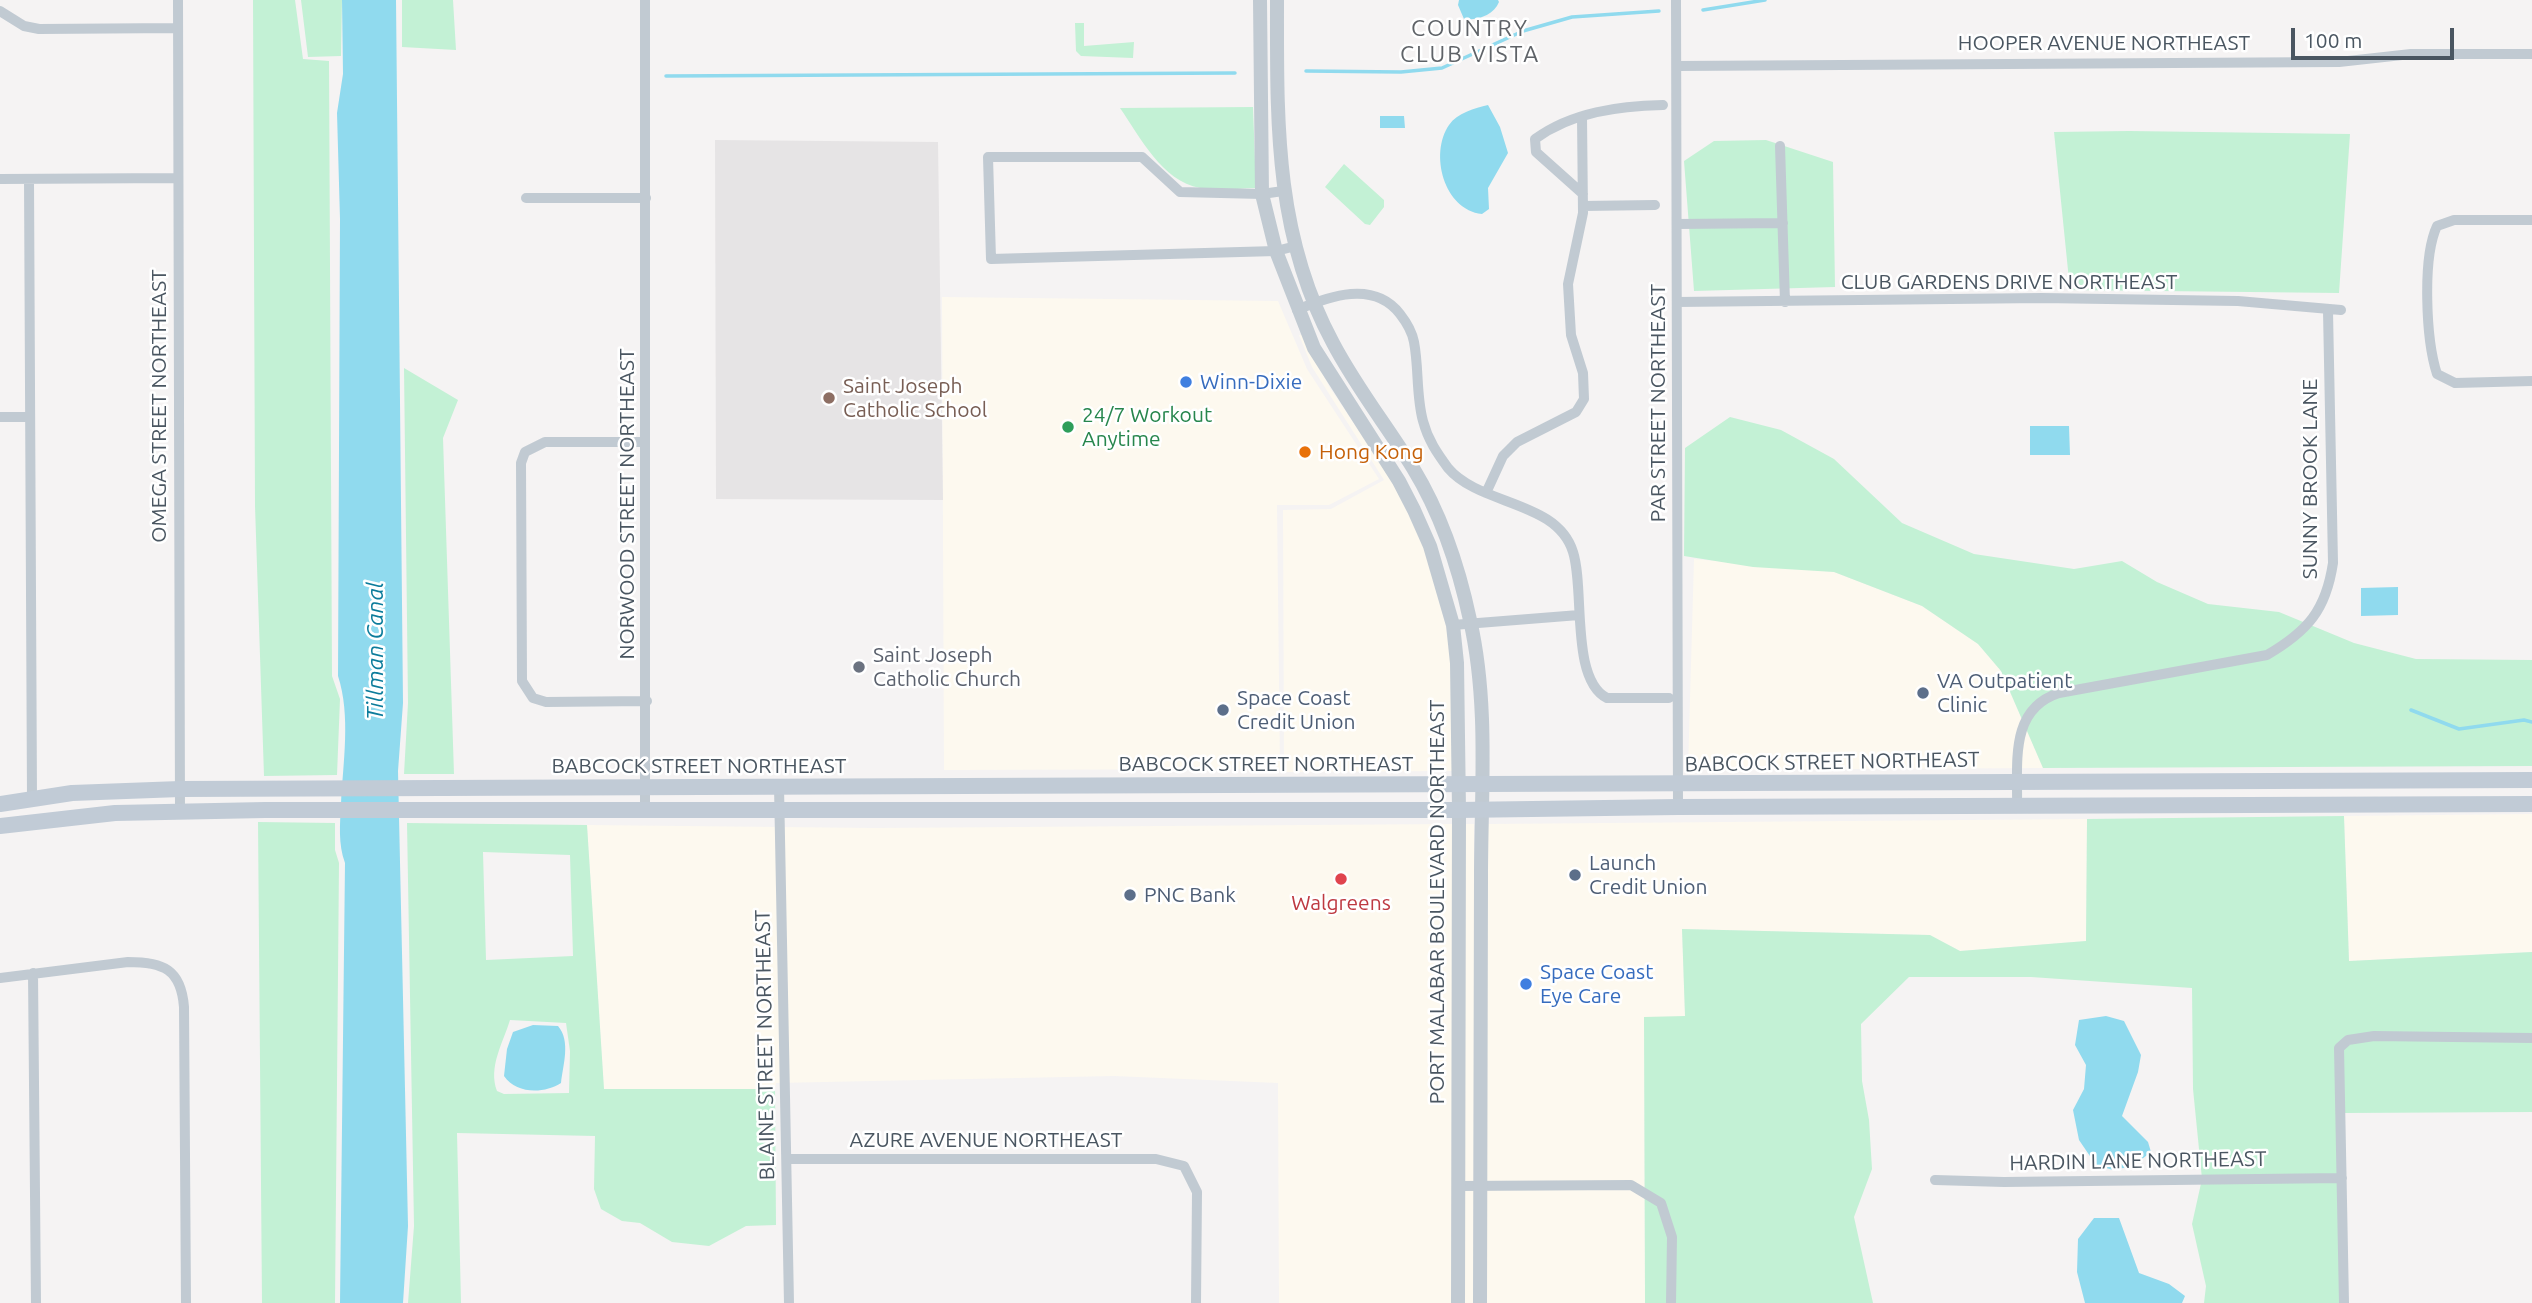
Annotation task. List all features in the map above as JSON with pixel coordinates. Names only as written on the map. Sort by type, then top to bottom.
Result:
[{"type":"main road","points":[[2278,780],[2278,805]]},
{"type":"main road","name":"BABCOCK STREET NORTHEAST","points":[[0,804],[72,793],[180,789],[2532,780]]},
{"type":"main road","points":[[484,787],[484,810]]},
{"type":"main road","name":"BABCOCK STREET NORTHEAST","points":[[0,826],[115,813],[295,810],[1481,810],[2532,804]]},
{"type":"street","name":"OMEGA STREET NORTHEAST","points":[[178,0],[180,811]]},
{"type":"street","name":"NORWOOD STREET NORTHEAST","points":[[645,0],[645,810]]},
{"type":"street","name":"PORT MALABAR BOULEVARD NORTHEAST","points":[[1260,0],[1262,194],[1276,251],[1297,310],[1335,385],[1399,481],[1430,546],[1452,625],[1457,663],[1459,785],[1458,1303]]},
{"type":"street","name":"PORT MALABAR BOULEVARD NORTHEAST","points":[[1277,0],[1277,117],[1283,191],[1296,246],[1314,303],[1353,379],[1421,484],[1447,540],[1471,622],[1481,695],[1480,1303]]},
{"type":"street","name":"PAR STREET NORTHEAST","points":[[1676,0],[1678,807]]},
{"type":"street","points":[[0,11],[24,26],[40,29],[178,27]]},
{"type":"street","name":"HOOPER AVENUE NORTHEAST","points":[[1676,66],[2339,62],[2411,54],[2532,54]]},
{"type":"street","points":[[1655,205],[1583,200],[1536,152],[1533,145],[1535,139],[1543,133],[1613,107],[1664,105]]},
{"type":"street","points":[[1486,493],[1503,456],[1517,442],[1576,412],[1583,405],[1585,388],[1571,335],[1567,284],[1583,200],[1582,117]]},
{"type":"street","points":[[1780,146],[1785,302]]},
{"type":"street","points":[[1283,191],[1262,194],[1180,192],[1142,157],[988,157],[990,259],[1276,251],[1296,246]]},
{"type":"street","points":[[0,179],[178,177]]},
{"type":"street","points":[[29,179],[32,799]]},
{"type":"street","points":[[526,198],[646,198]]},
{"type":"street","points":[[2532,219],[2454,220],[2437,226],[2429,243],[2429,350],[2437,374],[2455,383],[2532,381]]},
{"type":"street","points":[[1677,223],[1783,223]]},
{"type":"street","points":[[1297,310],[1353,293],[1372,295],[1397,310],[1414,340],[1421,412],[1430,442],[1451,471],[1486,493],[1549,520],[1568,540],[1577,574],[1579,615],[1589,677],[1598,693],[1607,698],[1669,698]]},
{"type":"street","name":"CLUB GARDENS DRIVE NORTHEAST","points":[[1677,302],[2056,298],[2238,301],[2341,310]]},
{"type":"street","name":"SUNNY BROOK LANE","points":[[2017,806],[2019,734],[2029,711],[2048,696],[2267,654],[2294,639],[2318,612],[2329,590],[2333,563],[2328,310]]},
{"type":"street","points":[[0,417],[29,417]]},
{"type":"street","points":[[645,442],[545,442],[525,452],[521,463],[522,668],[526,690],[533,698],[546,702],[647,701]]},
{"type":"street","points":[[1452,625],[1579,615]]},
{"type":"street","name":"BLAINE STREET NORTHEAST","points":[[779,786],[789,1303]]},
{"type":"street","points":[[0,978],[148,962],[165,967],[176,978],[183,991],[184,1007],[186,1303]]},
{"type":"street","points":[[33,973],[36,1303]]},
{"type":"street","points":[[2344,1303],[2339,1048],[2348,1040],[2374,1036],[2532,1038]]},
{"type":"street","name":"AZURE AVENUE NORTHEAST","points":[[787,1159],[1156,1159],[1184,1166],[1196,1192],[1196,1303]]},
{"type":"street","name":"HARDIN LANE NORTHEAST","points":[[1935,1180],[2017,1182],[2342,1178]]},
{"type":"street","points":[[1458,1186],[1631,1185],[1661,1202],[1672,1237],[1671,1303]]},
{"type":"shaded area","name":"Saint Joseph Catholic School","points":[[715,140],[938,142],[943,500],[716,499]]},
{"type":"shaded area","points":[[942,297],[1278,301],[1307,369],[1379,479],[1329,505],[1277,505],[1280,769],[944,770]]},
{"type":"shaded area","points":[[1299,335],[1302,335],[1330,388],[1394,483],[1424,548],[1446,626],[1451,664],[1452,771],[1284,772],[1283,510],[1331,509],[1384,480],[1312,367]]},
{"type":"shaded area","points":[[1694,559],[1834,572],[1922,606],[1978,644],[2001,671],[2043,768],[1688,770]]},
{"type":"shaded area","points":[[2532,814],[2532,952],[2349,961],[2344,816]]},
{"type":"shaded area","points":[[2087,819],[2086,941],[1960,951],[1929,935],[1682,929],[1685,1017],[1644,1018],[1645,1303],[1487,1303],[1487,824]]},
{"type":"shaded area","points":[[1453,824],[1452,1303],[1279,1303],[1278,1083],[1114,1076],[776,1083],[775,1089],[604,1089],[587,825],[874,828]]},
{"type":"shaded area","points":[[1465,824],[1474,824],[1474,1303],[1464,1303]]},
{"type":"green space","points":[[253,0],[295,0],[303,59],[329,61],[332,676],[340,699],[337,775],[264,776],[255,506]]},
{"type":"green space","points":[[301,0],[342,0],[341,56],[308,57]]},
{"type":"green space","points":[[402,0],[453,0],[456,50],[402,47]]},
{"type":"green space","points":[[1075,23],[1084,23],[1084,46],[1134,42],[1133,58],[1081,56],[1076,51]]},
{"type":"green space","points":[[1253,107],[1256,188],[1220,190],[1200,188],[1174,177],[1153,156],[1120,108]]},
{"type":"green space","points":[[2054,132],[2350,134],[2339,293],[2070,290]]},
{"type":"green space","points":[[1766,140],[1833,162],[1835,287],[1694,291],[1684,161],[1714,141]]},
{"type":"green space","points":[[1344,164],[1384,200],[1384,207],[1370,225],[1365,224],[1325,187]]},
{"type":"green space","points":[[404,368],[458,400],[443,438],[454,774],[404,774],[408,703]]},
{"type":"green space","points":[[1730,417],[1781,430],[1834,459],[1902,523],[1974,554],[2074,569],[2122,561],[2157,582],[2208,604],[2279,612],[2354,643],[2416,659],[2532,660],[2532,766],[2043,768],[2001,671],[1978,644],[1922,606],[1834,572],[1753,567],[1684,556],[1685,448]]},
{"type":"green space","points":[[2344,816],[2349,961],[2532,952],[2532,1112],[2345,1113],[2345,1303],[2204,1303],[2206,1286],[2192,1224],[2202,1179],[2193,1089],[2192,988],[2031,977],[1909,977],[1861,1024],[1862,1081],[1869,1120],[1872,1169],[1854,1217],[1873,1303],[1645,1303],[1644,1017],[1685,1016],[1682,929],[1930,935],[1960,951],[2086,941],[2087,819]]},
{"type":"green space","points":[[258,822],[335,823],[335,850],[339,863],[335,1303],[262,1303]]},
{"type":"green space","points":[[407,823],[587,825],[604,1089],[775,1089],[776,1225],[746,1226],[709,1246],[672,1242],[640,1223],[622,1221],[601,1209],[594,1189],[595,1136],[457,1133],[461,1303],[408,1303],[414,1226]],"holes":[[[483,852],[570,855],[573,956],[486,960]],[[510,1020],[566,1023],[570,1051],[569,1093],[504,1094],[497,1091],[495,1064]]]},
{"type":"water","name":"Tillman Canal","points":[[342,0],[396,0],[403,703],[398,771],[408,1226],[403,1303],[340,1303],[345,863],[340,826],[345,723],[338,676],[340,219],[337,113],[343,74]]},
{"type":"water","points":[[1459,0],[1499,2],[1489,14],[1464,19],[1458,5]]},
{"type":"water","points":[[1488,105],[1500,127],[1508,153],[1488,188],[1489,209],[1482,214],[1469,210],[1450,192],[1444,179],[1440,151],[1443,137],[1452,121],[1467,112]]},
{"type":"water","points":[[1380,116],[1404,116],[1405,128],[1380,128]]},
{"type":"water","points":[[2030,426],[2069,426],[2070,455],[2030,455]]},
{"type":"water","points":[[2398,587],[2398,615],[2361,616],[2361,588]]},
{"type":"water","points":[[2106,1016],[2124,1021],[2141,1055],[2138,1072],[2122,1116],[2148,1142],[2151,1152],[2133,1166],[2113,1170],[2096,1165],[2079,1140],[2073,1110],[2084,1089],[2086,1065],[2075,1045],[2079,1020]]},
{"type":"water","points":[[533,1025],[558,1026],[564,1039],[561,1083],[547,1089],[523,1089],[509,1082],[504,1076],[507,1049],[513,1032]]},
{"type":"water","points":[[2094,1218],[2119,1218],[2139,1273],[2169,1284],[2185,1296],[2182,1303],[2085,1303],[2077,1272],[2078,1239]]},
{"type":"waterway","points":[[1703,10],[1765,0]]},
{"type":"waterway","points":[[1306,71],[1401,72],[1442,68],[1523,31],[1572,17],[1659,11]]},
{"type":"waterway","points":[[666,76],[1235,73]]},
{"type":"waterway","points":[[2411,710],[2459,729],[2524,720],[2532,722]]},
{"type":"place","name":"Winn-Dixie","points":[[1186,382]]},
{"type":"place","name":"Saint Joseph Catholic School","points":[[829,398]]},
{"type":"place","name":"24/7 Workout Anytime","points":[[1068,427]]},
{"type":"place","name":"Hong Kong","points":[[1305,452]]},
{"type":"place","name":"Saint Joseph Catholic Church","points":[[859,667]]},
{"type":"place","name":"VA Outpatient Clinic","points":[[1923,693]]},
{"type":"place","name":"Space Coast Credit Union","points":[[1223,710]]},
{"type":"place","name":"Launch Credit Union","points":[[1575,875]]},
{"type":"place","name":"Walgreens","points":[[1341,879]]},
{"type":"place","name":"PNC Bank","points":[[1130,895]]},
{"type":"place","name":"Space Coast Eye Care","points":[[1526,984]]},
{"type":"district","name":"COUNTRY CLUB VISTA","points":[[1470,41]]}]
